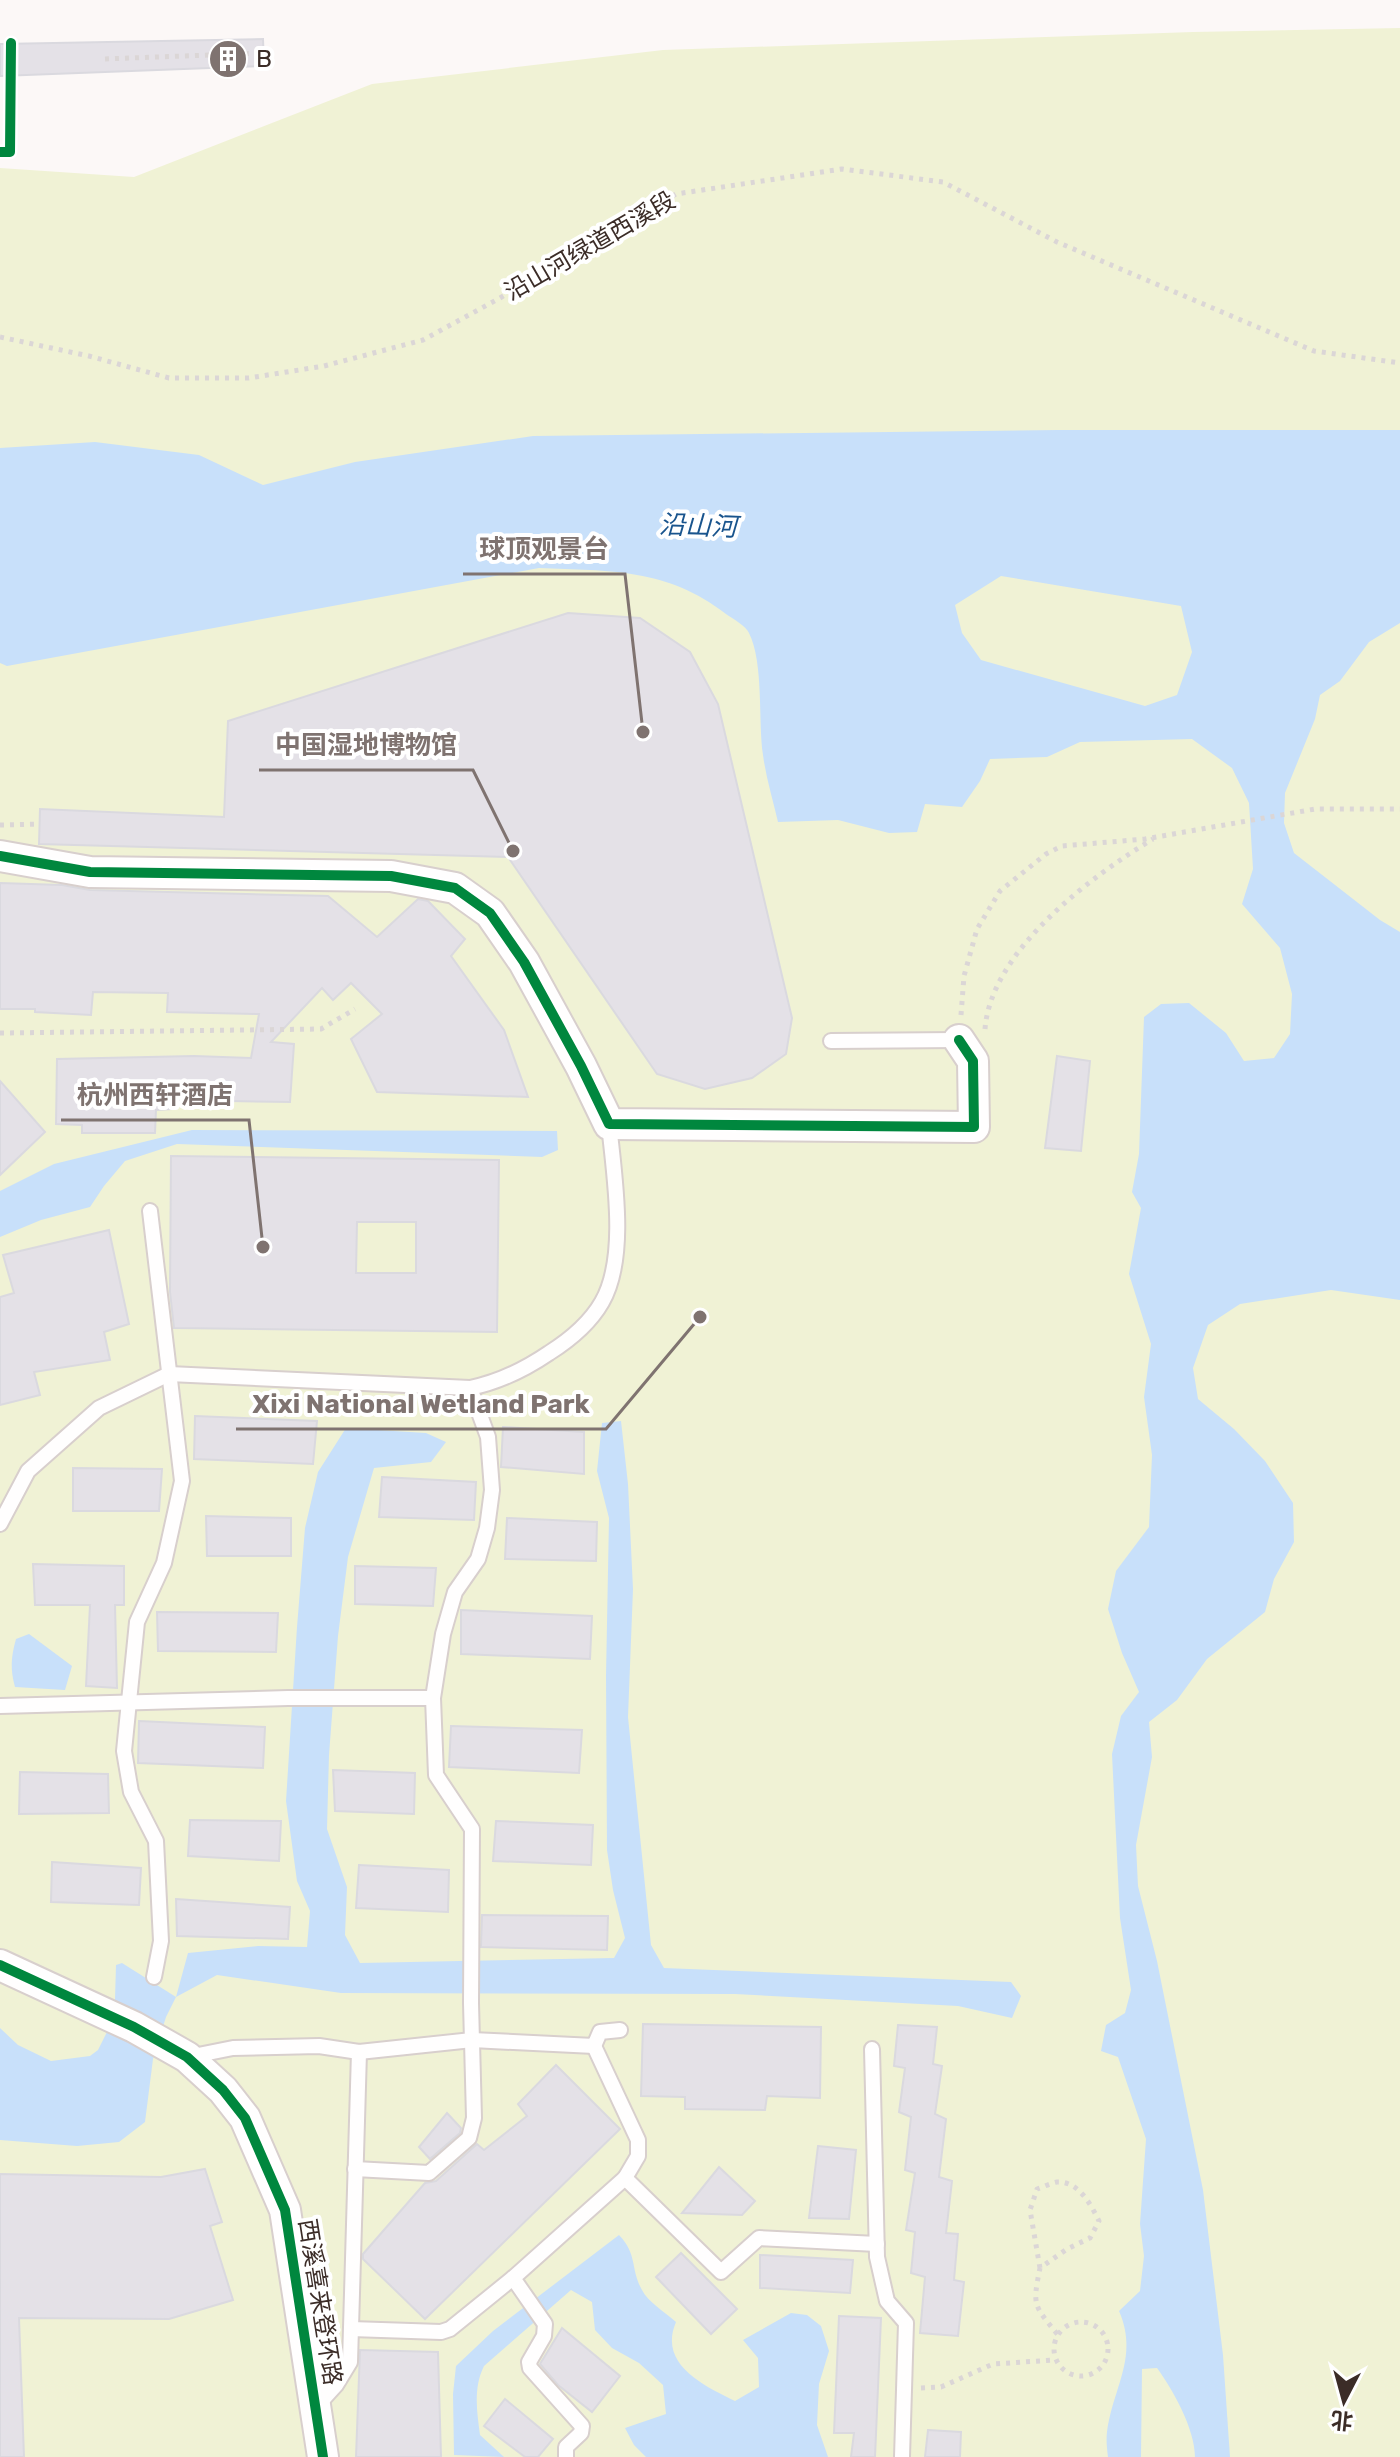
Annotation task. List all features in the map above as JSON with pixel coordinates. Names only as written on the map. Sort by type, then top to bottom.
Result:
[{"type":"street","points":[[0,856],[90,872],[391,876],[455,888],[490,913],[524,962],[609,1124],[974,1127],[972,1048]]},
{"type":"street","name":"西溪喜来登环路","points":[[0,1965],[134,2027],[187,2057],[223,2090],[245,2118],[285,2210],[323,2457]]},
{"type":"lane","points":[[831,1041],[972,1048]]},
{"type":"lane","points":[[0,1524],[28,1471],[87,1418],[99,1408],[169,1374],[470,1388],[495,1383],[569,1340],[602,1302],[616,1256],[617,1215],[609,1124]]},
{"type":"lane","points":[[150,1211],[182,1481],[164,1563],[137,1622],[124,1751],[131,1792],[156,1841],[161,1941],[154,1977]]},
{"type":"lane","points":[[355,2169],[429,2173],[469,2138],[474,2118],[472,1829],[436,1775],[433,1698],[443,1634],[455,1592],[478,1559],[487,1528],[492,1490],[488,1437],[470,1388]]},
{"type":"lane","points":[[0,1706],[288,1698],[433,1698]]},
{"type":"lane","points":[[351,2329],[441,2332],[450,2329],[513,2278],[625,2178],[638,2156],[638,2140],[594,2046],[600,2032],[620,2030]]},
{"type":"lane","points":[[187,2057],[233,2048],[319,2046],[359,2052],[472,2040],[594,2046]]},
{"type":"lane","points":[[872,2049],[877,2244],[887,2301],[906,2323],[902,2457]]},
{"type":"lane","points":[[316,2407],[336,2385],[350,2362],[359,2052]]},
{"type":"lane","points":[[625,2178],[721,2272],[759,2238],[877,2244]]},
{"type":"lane","points":[[513,2278],[545,2324],[544,2336],[529,2362],[530,2368],[582,2426],[581,2433],[566,2447],[566,2457]]},
{"type":"path","points":[[105,59],[264,53]]},
{"type":"path","points":[[972,1048],[964,976],[977,929],[1000,891],[1046,854],[1062,846],[1157,837],[1315,809],[1400,809]]},
{"type":"path","points":[[0,825],[39,824]]},
{"type":"path","points":[[972,1048],[999,979],[1040,927],[1128,854],[1157,837]]},
{"type":"path","points":[[0,1033],[321,1029],[355,1009]]},
{"type":"path","points":[[1040,2268],[1067,2249],[1090,2238],[1099,2221],[1090,2201],[1076,2189],[1058,2182],[1037,2189],[1030,2210],[1040,2268],[1035,2290],[1036,2308],[1058,2335]]},
{"type":"path","points":[[1089,2323],[1103,2334],[1108,2352],[1100,2368],[1084,2377],[1067,2373],[1055,2360],[1053,2352],[1058,2335],[1071,2324],[1089,2323]]},
{"type":"path","points":[[904,2390],[941,2387],[993,2364],[1055,2360]]},
{"type":"green space","points":[[1400,28],[1400,2457],[0,2457],[0,168],[134,177],[372,84],[663,50]]},
{"type":"water","name":"沿山河","points":[[1400,430],[1400,623],[1369,642],[1340,681],[1320,695],[1315,719],[1285,793],[1284,823],[1294,853],[1400,932],[1400,1300],[1331,1290],[1240,1304],[1208,1325],[1193,1368],[1198,1399],[1234,1429],[1265,1461],[1293,1503],[1294,1542],[1274,1579],[1265,1612],[1207,1659],[1177,1700],[1149,1722],[1152,1757],[1136,1845],[1138,1886],[1157,1961],[1203,2190],[1223,2355],[1230,2457],[1195,2457],[1187,2422],[1157,2368],[1142,2369],[1141,2457],[1108,2457],[1107,2432],[1126,2358],[1124,2328],[1119,2311],[1140,2291],[1144,2256],[1140,2224],[1146,2139],[1118,2057],[1101,2051],[1106,2025],[1125,2013],[1131,1990],[1120,1918],[1112,1754],[1121,1716],[1139,1692],[1108,1609],[1116,1571],[1149,1527],[1152,1455],[1144,1397],[1151,1344],[1129,1274],[1141,1208],[1132,1192],[1139,1154],[1144,1017],[1161,1004],[1189,1003],[1226,1033],[1244,1061],[1274,1058],[1290,1034],[1292,994],[1280,948],[1242,904],[1253,869],[1249,803],[1232,768],[1192,739],[1080,742],[1047,757],[990,759],[980,781],[962,807],[925,804],[917,832],[889,833],[838,820],[778,822],[763,755],[757,660],[747,630],[704,599],[682,588],[660,580],[614,572],[539,568],[7,666],[0,663],[0,448],[95,442],[199,455],[263,485],[355,462],[533,436]],"holes":[[[1001,576],[1181,606],[1192,652],[1177,695],[1145,706],[981,660],[962,633],[955,605]]]},
{"type":"water","points":[[192,1130],[557,1131],[558,1150],[542,1157],[177,1144],[125,1161],[90,1207],[41,1220],[0,1237],[0,1191],[54,1164]]},
{"type":"water","points":[[621,1421],[628,1484],[633,1589],[628,1717],[651,1945],[664,1968],[1011,1982],[1021,1996],[1012,2018],[958,2006],[735,1994],[341,1993],[217,1975],[176,1997],[188,1953],[258,1946],[307,1947],[310,1911],[297,1881],[286,1801],[297,1627],[305,1528],[318,1472],[346,1428],[426,1433],[446,1442],[431,1462],[374,1468],[348,1557],[338,1636],[327,1829],[347,1887],[345,1935],[360,1963],[614,1958],[625,1938],[607,1850],[609,1518],[597,1471],[602,1423]]},
{"type":"water","points":[[29,1634],[72,1666],[65,1690],[15,1687],[12,1663],[16,1639]]},
{"type":"water","points":[[122,1963],[176,1997],[166,2017],[153,2059],[145,2122],[119,2142],[77,2146],[0,2140],[0,2028],[18,2045],[51,2061],[90,2056],[98,2050],[107,2032],[115,1999],[116,1965]]},
{"type":"water","points":[[619,2235],[629,2249],[638,2282],[645,2294],[676,2322],[672,2337],[678,2361],[698,2380],[735,2401],[759,2387],[758,2358],[743,2340],[791,2313],[807,2315],[821,2326],[829,2351],[819,2384],[817,2425],[828,2457],[646,2457],[634,2445],[625,2428],[666,2414],[663,2385],[639,2363],[612,2348],[595,2330],[592,2302],[571,2290],[484,2366],[478,2383],[477,2400],[480,2435],[504,2457],[454,2455],[456,2366],[493,2331]]},
{"type":"building","points":[[263,39],[264,66],[0,76],[0,44]]},
{"type":"building","points":[[568,613],[640,618],[690,652],[718,704],[792,1018],[786,1054],[752,1078],[705,1089],[657,1074],[508,857],[39,844],[40,809],[224,817],[228,721]]},
{"type":"building","points":[[0,883],[62,885],[90,890],[328,896],[377,937],[418,899],[428,901],[465,939],[451,956],[504,1030],[528,1097],[377,1092],[351,1039],[382,1014],[351,983],[333,1000],[322,988],[271,1042],[294,1044],[290,1102],[172,1100],[172,1109],[156,1110],[155,1133],[82,1133],[82,1125],[56,1124],[57,1059],[251,1058],[259,1014],[167,1012],[168,993],[93,992],[91,1015],[0,1009]]},
{"type":"building","points":[[1057,1056],[1090,1061],[1081,1151],[1045,1148]]},
{"type":"building","points":[[0,1081],[45,1132],[0,1175]]},
{"type":"building","points":[[171,1156],[499,1160],[497,1332],[174,1328],[170,1292]],"holes":[[[357,1222],[416,1222],[416,1273],[356,1273]]]},
{"type":"building","points":[[109,1230],[129,1324],[104,1332],[110,1360],[34,1372],[40,1395],[0,1405],[0,1297],[14,1293],[3,1255]]},
{"type":"building","points":[[195,1416],[317,1421],[313,1464],[194,1459]]},
{"type":"building","points":[[503,1427],[584,1432],[584,1474],[501,1467]]},
{"type":"building","points":[[73,1468],[162,1469],[159,1511],[73,1511]]},
{"type":"building","points":[[382,1477],[476,1482],[474,1520],[379,1517]]},
{"type":"building","points":[[206,1516],[291,1518],[291,1556],[207,1556]]},
{"type":"building","points":[[507,1518],[597,1522],[596,1561],[505,1559]]},
{"type":"building","points":[[33,1564],[124,1566],[124,1605],[115,1605],[117,1688],[86,1686],[90,1605],[35,1605]]},
{"type":"building","points":[[355,1566],[436,1568],[433,1606],[355,1604]]},
{"type":"building","points":[[461,1610],[592,1616],[590,1659],[461,1654]]},
{"type":"building","points":[[157,1612],[278,1613],[276,1652],[158,1651]]},
{"type":"building","points":[[139,1721],[265,1727],[263,1768],[138,1763]]},
{"type":"building","points":[[451,1726],[582,1730],[579,1773],[449,1767]]},
{"type":"building","points":[[333,1770],[415,1773],[414,1814],[335,1811]]},
{"type":"building","points":[[20,1772],[108,1774],[109,1813],[19,1814]]},
{"type":"building","points":[[190,1820],[281,1821],[279,1861],[188,1856]]},
{"type":"building","points":[[496,1821],[593,1825],[591,1865],[493,1861]]},
{"type":"building","points":[[52,1862],[141,1868],[139,1905],[51,1902]]},
{"type":"building","points":[[359,1865],[449,1870],[448,1912],[356,1908]]},
{"type":"building","points":[[176,1899],[290,1907],[288,1939],[177,1936]]},
{"type":"building","points":[[482,1915],[608,1916],[607,1950],[481,1947]]},
{"type":"building","points":[[643,2024],[821,2027],[820,2098],[767,2096],[765,2110],[685,2109],[685,2097],[641,2096]]},
{"type":"building","points":[[898,2025],[937,2027],[933,2064],[942,2066],[935,2114],[946,2119],[939,2177],[952,2181],[946,2233],[958,2234],[954,2280],[964,2282],[958,2336],[920,2333],[925,2277],[911,2273],[915,2232],[906,2230],[915,2173],[905,2170],[911,2117],[899,2112],[905,2068],[894,2066]]},
{"type":"building","points":[[556,2065],[620,2129],[425,2319],[363,2259],[363,2254],[425,2183],[436,2181],[477,2144],[484,2150],[527,2116],[518,2104]]},
{"type":"building","points":[[447,2113],[461,2128],[460,2133],[430,2159],[419,2147]]},
{"type":"building","points":[[818,2146],[856,2150],[849,2219],[809,2218]]},
{"type":"building","points":[[719,2167],[755,2201],[742,2215],[682,2213]]},
{"type":"building","points":[[205,2169],[222,2222],[210,2226],[233,2300],[169,2319],[19,2318],[24,2457],[0,2457],[0,2174],[161,2177]]},
{"type":"building","points":[[681,2253],[737,2309],[711,2334],[656,2277]]},
{"type":"building","points":[[760,2255],[853,2260],[850,2293],[760,2288]]},
{"type":"building","points":[[839,2316],[881,2318],[875,2457],[851,2457],[854,2433],[834,2433]]},
{"type":"building","points":[[562,2328],[620,2376],[592,2412],[558,2385],[540,2364]]},
{"type":"building","points":[[360,2350],[438,2352],[441,2457],[356,2457]]},
{"type":"building","points":[[505,2399],[553,2439],[538,2457],[525,2457],[484,2426]]},
{"type":"building","points":[[928,2430],[961,2432],[960,2457],[925,2457]]},
{"type":"cycle path","points":[[0,152],[10,152],[11,43]]},
{"type":"cycle path","points":[[0,856],[90,872],[391,876],[455,888],[490,913],[524,962],[609,1124],[974,1127],[973,1061],[959,1040]]},
{"type":"cycle path","points":[[0,1965],[134,2027],[187,2057],[223,2090],[245,2118],[285,2210],[323,2457]]},
{"type":"place","name":"B","points":[[228,59]]},
{"type":"place","name":"球顶观景台","points":[[643,732]]},
{"type":"place","name":"中国湿地博物馆","points":[[513,851]]},
{"type":"place","name":"杭州西轩酒店","points":[[263,1247]]},
{"type":"place","name":"Xixi National Wetland Park","points":[[700,1317]]}]
